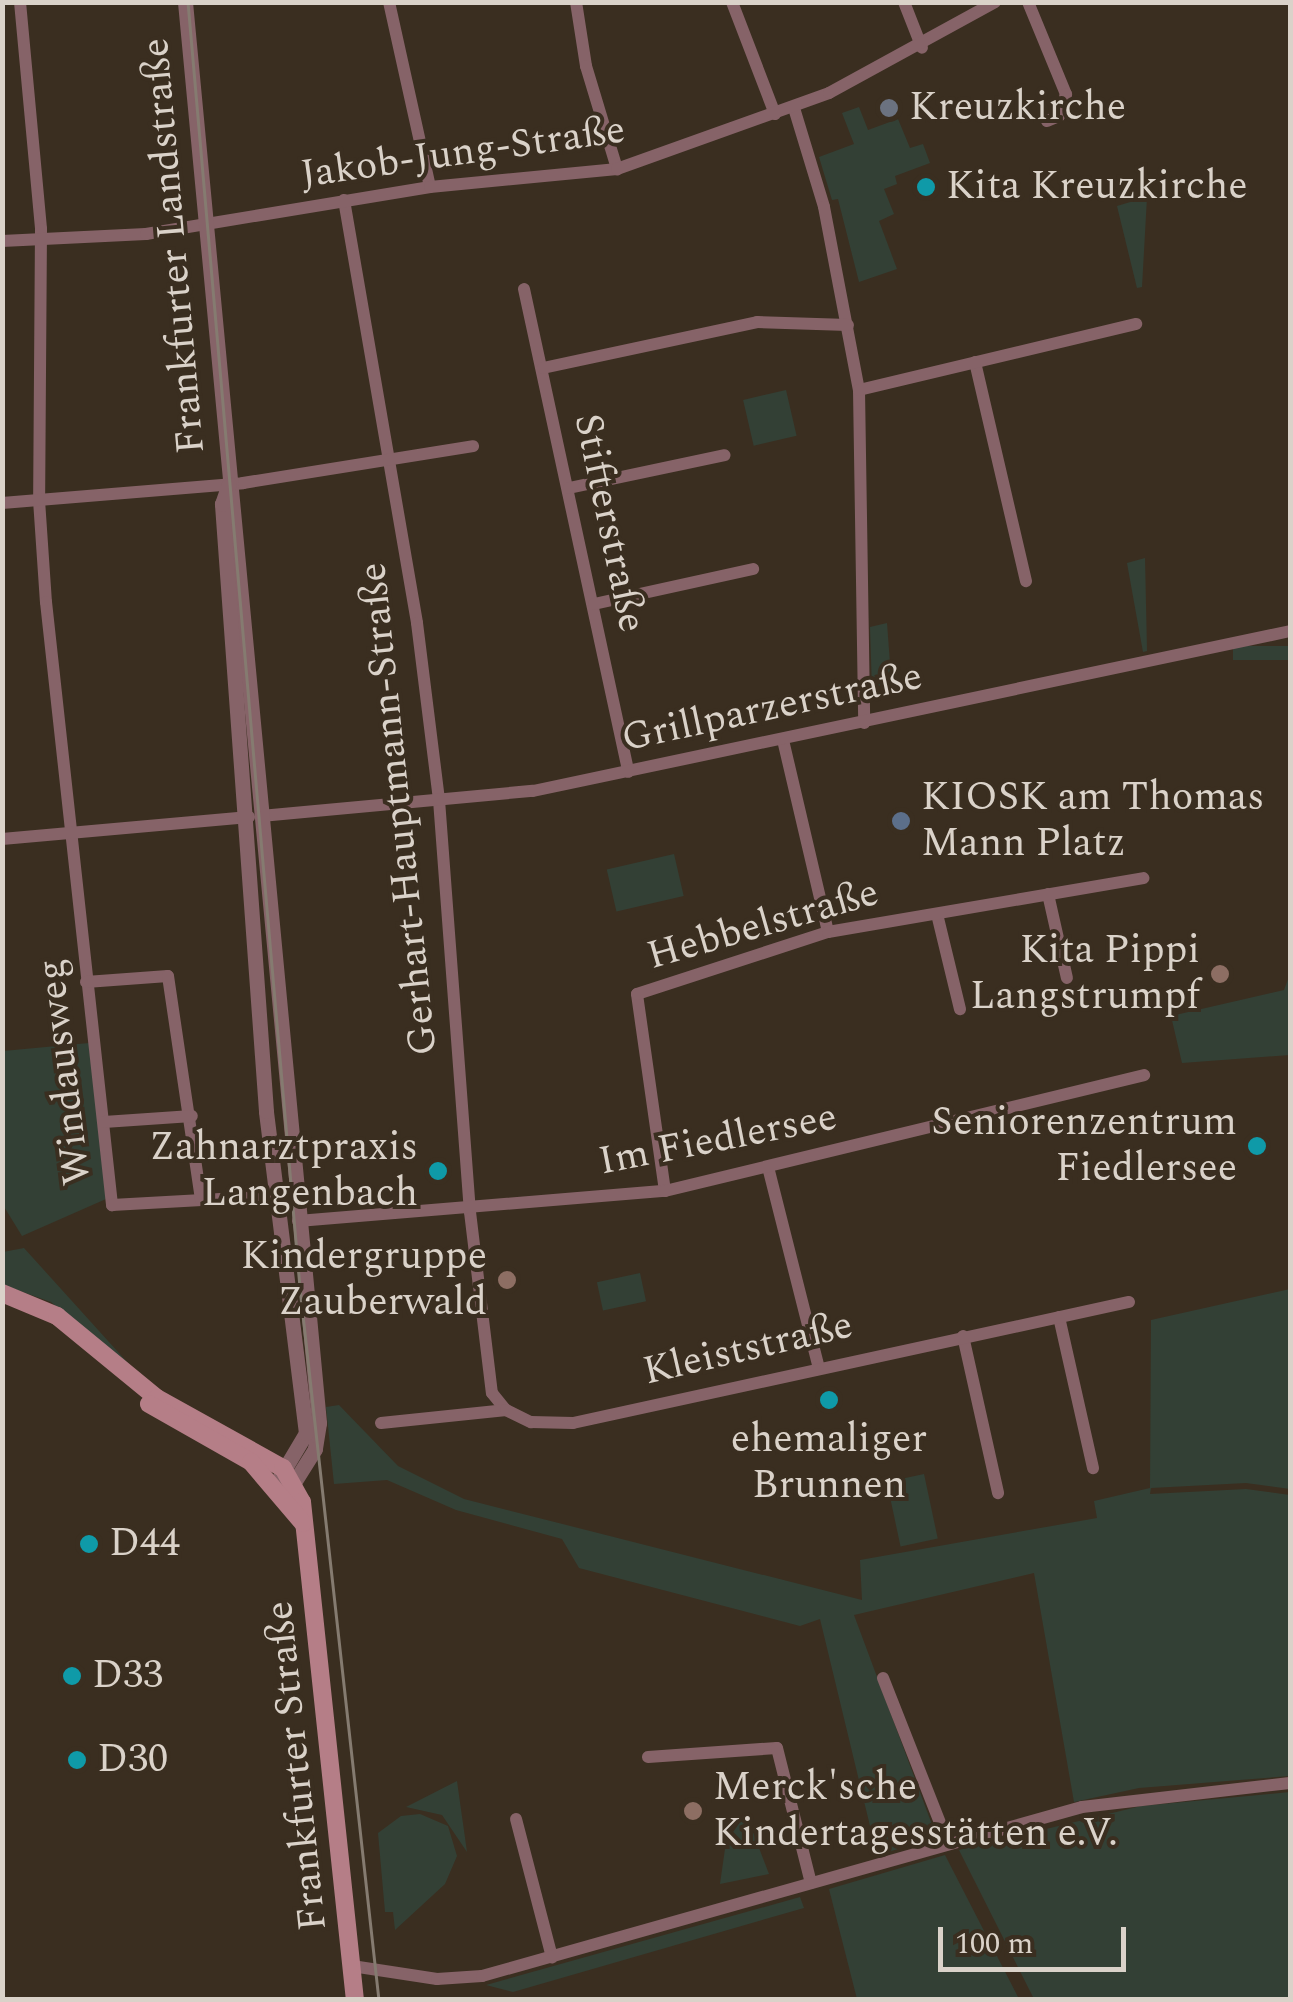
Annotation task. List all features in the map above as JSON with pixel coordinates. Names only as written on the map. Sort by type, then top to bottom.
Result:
[{"type":"main road","points":[[2,1293],[57,1316],[154,1409],[284,1479]]},
{"type":"main road","name":"Frankfurter Straße","points":[[284,1479],[305,1526],[355,2000]]},
{"type":"street","name":"Windausweg","points":[[20,2],[40,240],[40,500],[86,982],[112,1205],[275,1196]]},
{"type":"street","name":"Frankfurter Landstraße","points":[[185,2],[255,816],[318,1433],[284,1479]]},
{"type":"street","points":[[389,2],[430,187]]},
{"type":"street","points":[[576,2],[586,66],[617,169]]},
{"type":"street","points":[[732,2],[775,114]]},
{"type":"street","points":[[904,2],[922,48]]},
{"type":"street","name":"Jakob-Jung-Straße","points":[[2,241],[205,224],[430,187],[617,169],[794,108],[922,48],[995,2]]},
{"type":"street","points":[[1028,2],[1066,94],[1059,116],[1047,121]]},
{"type":"street","points":[[794,108],[848,325],[859,390],[864,723]]},
{"type":"street","name":"Gerhart-Hauptmann-Straße","points":[[344,200],[390,461],[440,800],[470,1212],[492,1393],[506,1410]]},
{"type":"street","name":"Stifterstraße","points":[[524,289],[628,772]]},
{"type":"street","points":[[543,368],[757,322],[848,325]]},
{"type":"street","points":[[859,390],[1136,324]]},
{"type":"street","points":[[976,362],[1026,581]]},
{"type":"street","points":[[2,503],[228,484],[474,446]]},
{"type":"street","points":[[568,488],[725,455]]},
{"type":"street","points":[[594,604],[753,569]]},
{"type":"street","name":"Grillparzerstraße","points":[[2,840],[72,829],[440,800],[628,772],[1290,631]]},
{"type":"street","points":[[782,740],[828,932]]},
{"type":"street","name":"Frankfurter Landstraße","points":[[255,816],[275,1196],[306,1433],[284,1479]]},
{"type":"street","name":"Hebbelstraße","points":[[665,1191],[637,994],[828,932],[1142,878]]},
{"type":"street","points":[[1048,894],[1067,978]]},
{"type":"street","points":[[937,914],[960,1009]]},
{"type":"street","points":[[86,982],[168,976],[183,1106],[192,1116],[200,1200]]},
{"type":"street","name":"Im Fiedlersee","points":[[298,1221],[470,1212],[665,1191],[1144,1075]]},
{"type":"street","points":[[104,1122],[192,1116]]},
{"type":"street","points":[[768,1167],[818,1365]]},
{"type":"street","points":[[280,1222],[298,1221]]},
{"type":"street","name":"Kleiststraße","points":[[381,1423],[506,1410],[531,1422],[573,1423],[818,1365],[1130,1302]]},
{"type":"street","points":[[1059,1316],[1093,1468]]},
{"type":"street","points":[[963,1336],[985,1468],[998,1493]]},
{"type":"street","points":[[883,1678],[948,1842]]},
{"type":"street","points":[[648,1757],[777,1748],[811,1883]]},
{"type":"street","points":[[352,1966],[436,1979],[482,1976],[948,1842],[1140,1796],[1290,1783]]},
{"type":"street","points":[[516,1819],[552,1956]]},
{"type":"green space","points":[[859,107],[868,130],[898,119],[910,148],[923,144],[930,163],[895,176],[897,184],[884,189],[894,214],[879,221],[897,269],[859,282],[838,199],[832,200],[819,157],[854,144],[842,113]]},
{"type":"green space","points":[[1147,197],[1142,287],[1137,288],[1117,206]]},
{"type":"green space","points":[[786,390],[797,436],[754,446],[743,400]]},
{"type":"green space","points":[[1145,558],[1147,651],[1143,652],[1127,563]]},
{"type":"green space","points":[[887,623],[891,677],[872,691],[870,627]]},
{"type":"green space","points":[[1233,646],[1290,646],[1290,660],[1233,660]]},
{"type":"green space","points":[[674,854],[684,896],[616,911],[607,870]]},
{"type":"green space","points":[[1290,974],[1290,1055],[1182,1063],[1171,1016],[1284,990]]},
{"type":"green space","points":[[89,1043],[106,1199],[22,1236],[3,1205],[3,1051]]},
{"type":"green space","points":[[24,1248],[128,1363],[125,1366],[51,1302],[3,1285],[3,1252]]},
{"type":"green space","points":[[640,1273],[646,1301],[603,1311],[597,1282]]},
{"type":"green space","points":[[1290,1289],[1290,1489],[1246,1483],[1151,1488],[1150,1494],[1246,1489],[1290,1495],[1290,1776],[1139,1788],[1074,1802],[1034,1573],[854,1615],[937,1838],[877,1855],[820,1619],[800,1626],[579,1568],[562,1539],[456,1510],[387,1480],[334,1484],[326,1407],[339,1405],[398,1466],[464,1499],[862,1600],[860,1560],[1097,1518],[1094,1501],[1150,1488],[1151,1320]]},
{"type":"green space","points":[[924,1474],[938,1539],[901,1546],[887,1482]]},
{"type":"green space","points":[[457,1781],[467,1852],[442,1815],[406,1807]]},
{"type":"green space","points":[[1290,1792],[1290,1999],[1034,1999],[959,1850],[1141,1806]]},
{"type":"green space","points":[[420,1814],[448,1826],[457,1856],[445,1884],[395,1930],[393,1912],[385,1912],[378,1833],[401,1816]]},
{"type":"green space","points":[[746,1814],[769,1874],[720,1884],[726,1842]]},
{"type":"green space","points":[[945,1855],[1019,1999],[857,1999],[829,1889]]},
{"type":"green space","points":[[800,1897],[804,1908],[513,1992],[486,1985]]},
{"type":"tram line","points":[[188,2],[300,1288],[379,2000]]},
{"type":"place","name":"Kreuzkirche","points":[[889,108]]},
{"type":"place","name":"Kita Kreuzkirche","points":[[926,187]]},
{"type":"place","name":"KIOSK am Thomas Mann Platz","points":[[901,821]]},
{"type":"place","name":"Kita Pippi Langstrumpf","points":[[1220,974]]},
{"type":"place","name":"Seniorenzentrum Fiedlersee","points":[[1257,1146]]},
{"type":"place","name":"Zahnarztpraxis Langenbach","points":[[438,1171]]},
{"type":"place","name":"Kindergruppe Zauberwald","points":[[507,1280]]},
{"type":"place","name":"ehemaliger Brunnen","points":[[829,1400]]},
{"type":"place","name":"D44","points":[[89,1544]]},
{"type":"place","name":"D33","points":[[72,1676]]},
{"type":"place","name":"D30","points":[[77,1760]]},
{"type":"place","name":"Merck'sche Kindertagesstätten e.V.","points":[[693,1811]]}]
